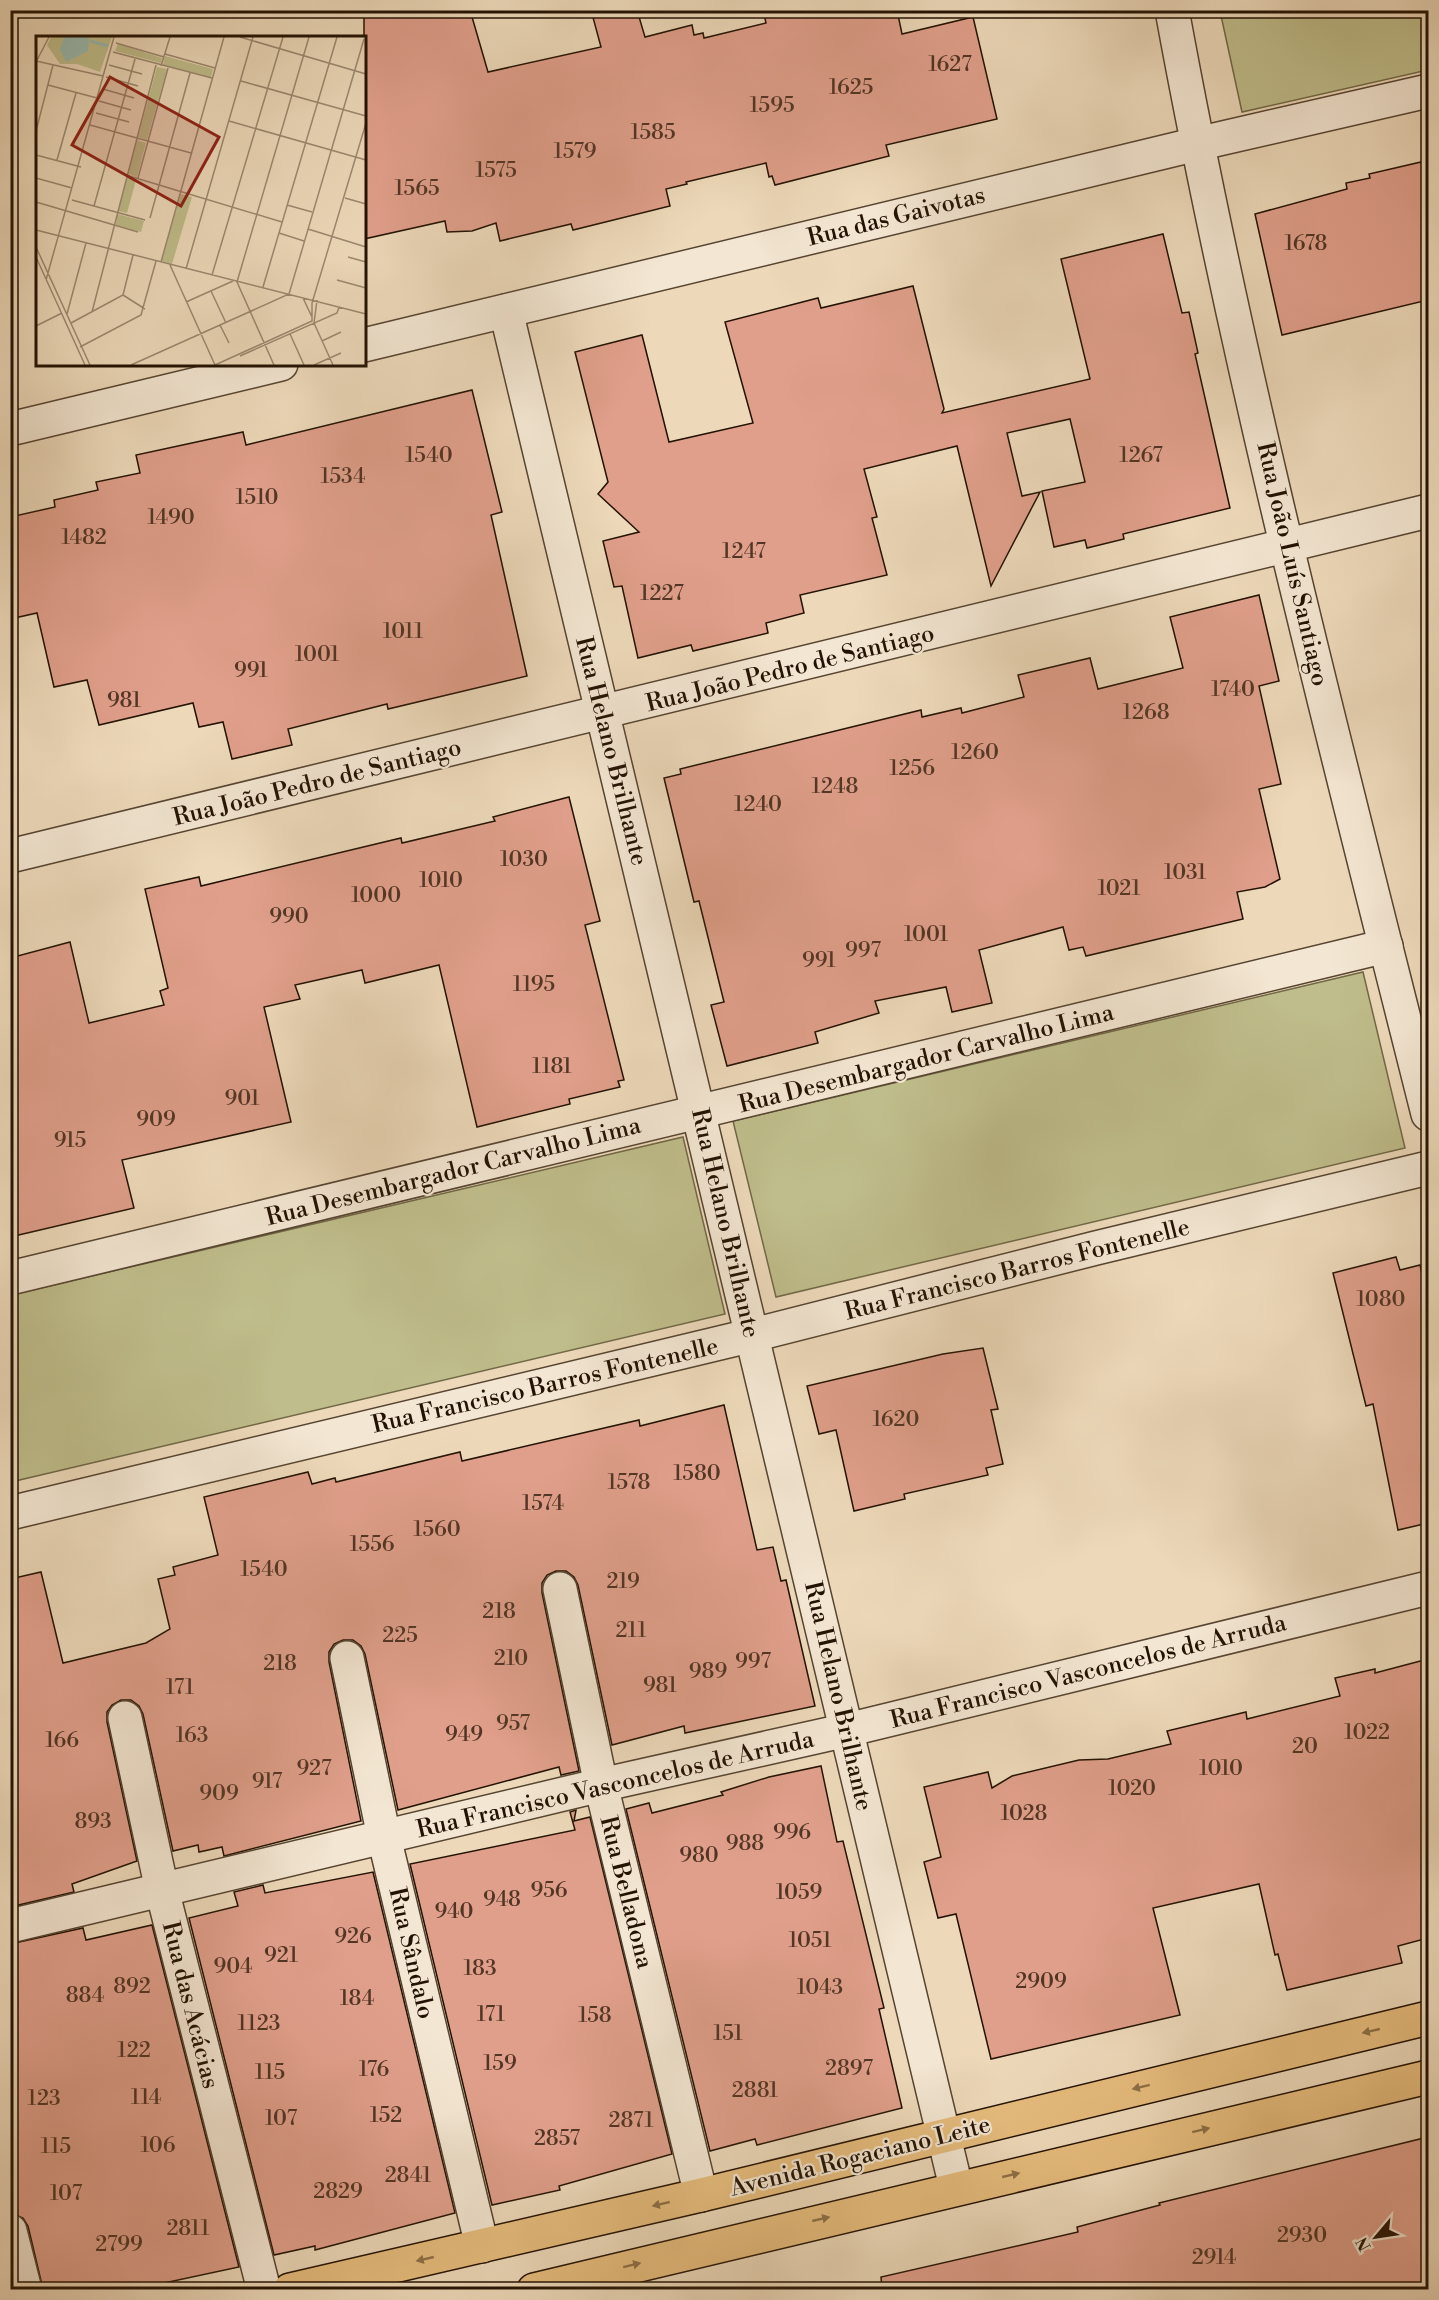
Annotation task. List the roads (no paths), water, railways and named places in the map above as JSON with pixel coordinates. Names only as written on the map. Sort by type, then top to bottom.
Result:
[{"type":"main road","name":"Avenida Rogaciano Leite","points":[[290,2289],[943,2137],[1428,2018]]},
{"type":"main road","points":[[534,2289],[956,2187],[1428,2077]]},
{"type":"street","name":"Rua João Luís Santiago","points":[[1172,10],[1197,144],[1288,546],[1428,1114]]},
{"type":"street","name":"Rua das Gaivotas","points":[[366,345],[1197,144],[1428,91]]},
{"type":"street","name":"Rua Helano Brilhante","points":[[506,311],[700,1112],[956,2187]]},
{"type":"street","points":[[10,429],[273,366]]},
{"type":"street","name":"Rua João Pedro de Santiago","points":[[10,856],[1428,511]]},
{"type":"street","name":"Rua Desembargador Carvalho Lima","points":[[10,1278],[1386,946]]},
{"type":"street","name":"Rua Francisco Barros Fontenelle","points":[[10,1513],[753,1335],[1095,1248],[1428,1168]]},
{"type":"street","name":"Rua Francisco Vasconcelos de Arruda","points":[[10,1926],[602,1785],[847,1731],[1428,1588]]},
{"type":"street","name":"Rua Belladona","points":[[560,1589],[602,1785],[701,2194]]},
{"type":"street","name":"Rua Sândalo","points":[[346,1658],[384,1837],[482,2246]]},
{"type":"street","name":"Rua das Acácias","points":[[125,1718],[162,1890],[264,2289]]},
{"type":"street","points":[[10,2231],[25,2289]]}]
